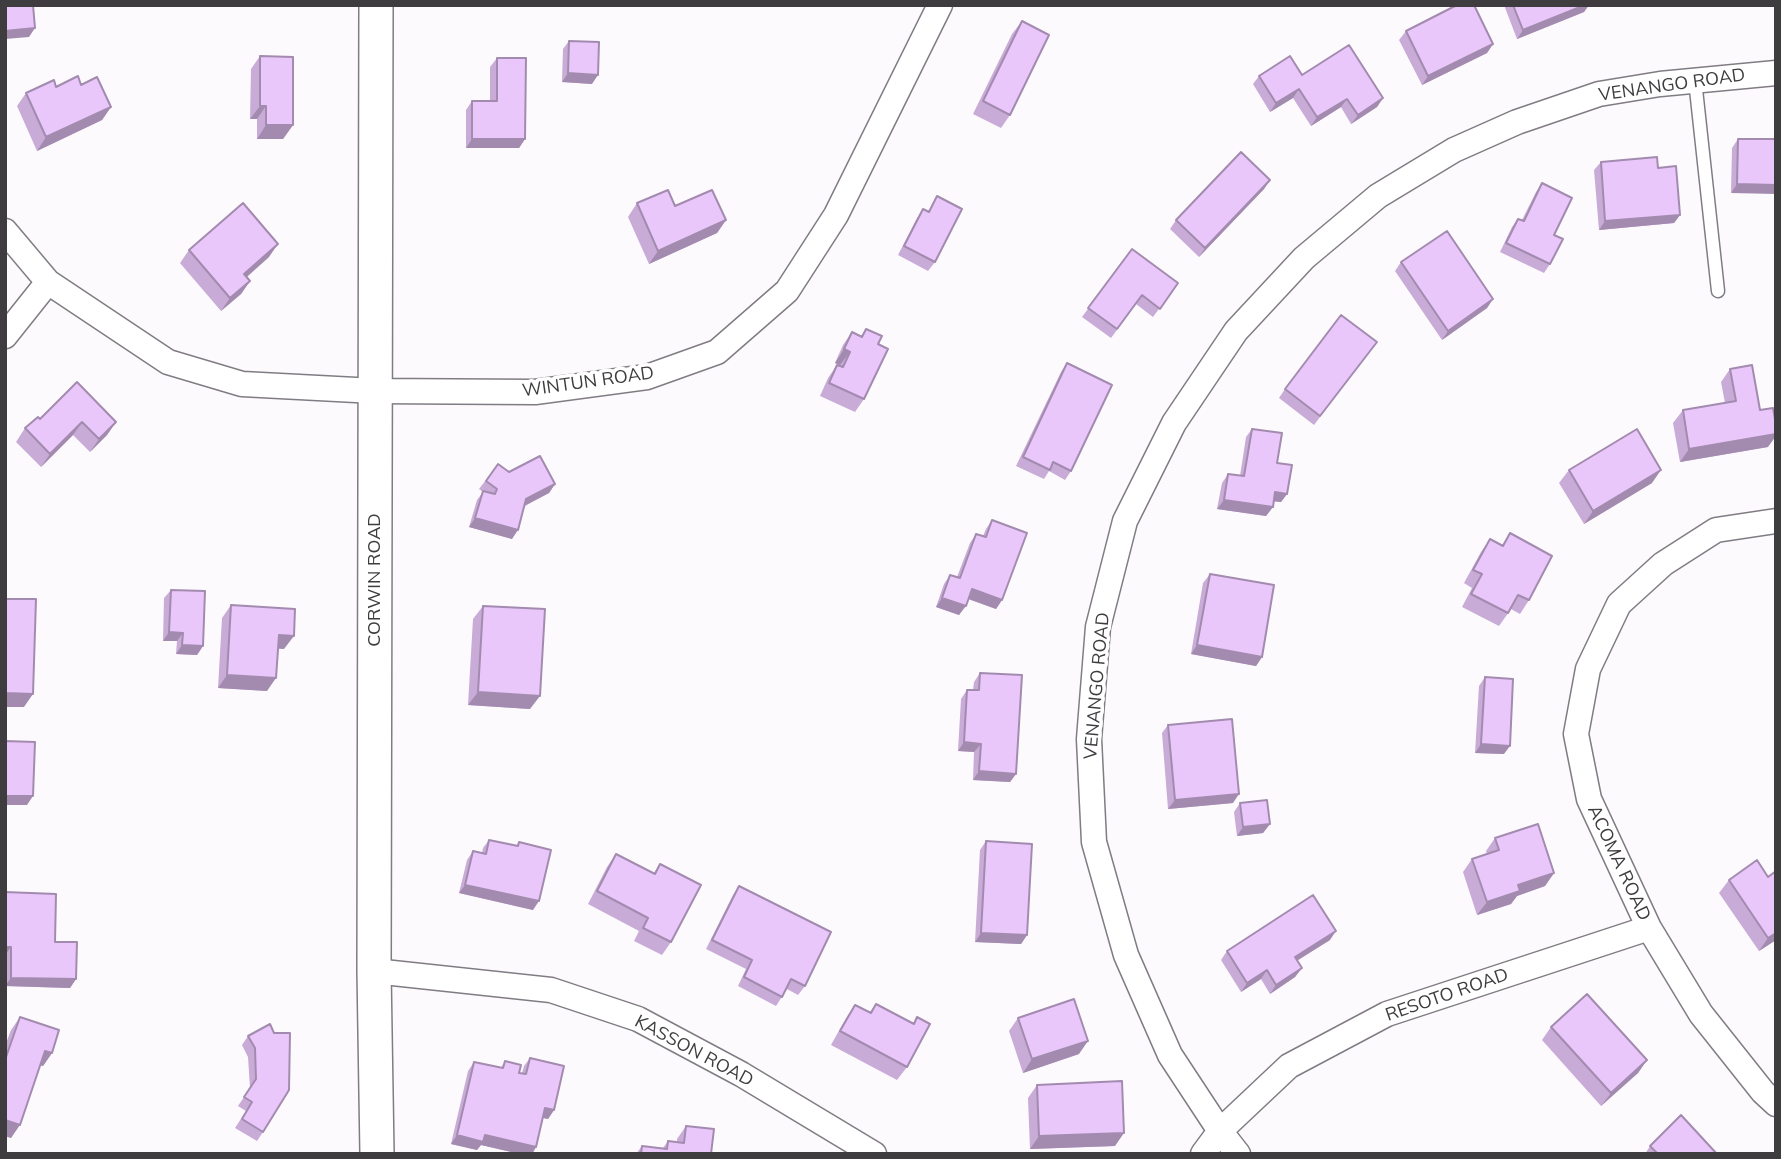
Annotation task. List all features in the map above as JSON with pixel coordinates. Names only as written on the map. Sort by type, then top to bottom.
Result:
[{"type":"main road","name":"CORWIN ROAD","points":[[376,5],[374,971],[377,1154]]},
{"type":"street","name":"WINTUN ROAD","points":[[5,231],[48,282],[168,362],[242,384],[375,391],[535,392],[647,377],[717,352],[787,291],[835,215],[940,5]]},
{"type":"street","name":"VENANGO ROAD","points":[[1238,1154],[1170,1055],[1126,955],[1094,842],[1089,739],[1098,627],[1125,521],[1174,423],[1236,331],[1304,258],[1378,197],[1454,150],[1517,122],[1599,94],[1695,80],[1776,73]]},
{"type":"street","points":[[5,336],[48,282]]},
{"type":"street","name":"ACOMA ROAD","points":[[1776,521],[1716,530],[1663,564],[1619,604],[1588,669],[1576,734],[1589,799],[1649,928],[1701,1014],[1763,1092],[1776,1104]]},
{"type":"street","name":"RESOTO ROAD","points":[[1203,1154],[1220,1131],[1289,1066],[1387,1014],[1649,928]]},
{"type":"street","name":"KASSON ROAD","points":[[374,971],[551,990],[638,1019],[741,1074],[874,1154]]},
{"type":"lane","points":[[1695,80],[1718,291]]},
{"type":"building","points":[[5,5],[33,5],[35,28],[5,31]]},
{"type":"building","points":[[1457,5],[1474,5],[1493,44],[1428,76],[1406,31]]},
{"type":"building","points":[[1513,5],[1585,5],[1523,30]]},
{"type":"building","points":[[1022,21],[1049,35],[1010,115],[983,101]]},
{"type":"building","points":[[569,41],[599,42],[598,75],[568,73]]},
{"type":"building","points":[[1349,45],[1383,98],[1358,115],[1347,99],[1317,117],[1299,89],[1276,103],[1259,76],[1290,56],[1302,75]]},
{"type":"building","points":[[260,56],[293,57],[293,125],[266,125],[266,106],[260,106]]},
{"type":"building","points":[[497,58],[526,58],[525,139],[472,139],[472,101],[497,101]]},
{"type":"building","points":[[78,76],[81,85],[97,77],[111,107],[46,137],[26,93],[54,80],[56,87]]},
{"type":"building","points":[[1738,139],[1776,139],[1776,185],[1737,184]]},
{"type":"building","points":[[1241,152],[1270,180],[1205,248],[1176,220]]},
{"type":"building","points":[[1657,157],[1658,168],[1676,166],[1680,215],[1605,221],[1601,162]]},
{"type":"building","points":[[1542,183],[1572,198],[1554,235],[1563,239],[1550,264],[1506,243],[1518,219],[1524,221]]},
{"type":"building","points":[[668,190],[675,206],[712,190],[726,220],[658,251],[637,203]]},
{"type":"building","points":[[937,196],[962,209],[935,262],[904,246],[923,209],[929,212]]},
{"type":"building","points":[[243,203],[278,244],[244,274],[250,281],[230,298],[189,250]]},
{"type":"building","points":[[1447,231],[1493,299],[1448,331],[1401,262]]},
{"type":"building","points":[[1132,249],[1178,283],[1160,309],[1142,295],[1117,329],[1088,308]]},
{"type":"building","points":[[1341,315],[1377,342],[1320,416],[1285,389]]},
{"type":"building","points":[[866,329],[882,336],[878,344],[888,349],[864,399],[829,383],[837,365],[843,367],[850,352],[844,349],[852,332],[862,337]]},
{"type":"building","points":[[1067,363],[1112,385],[1071,471],[1053,462],[1050,470],[1023,457]]},
{"type":"building","points":[[1752,365],[1760,410],[1773,408],[1776,434],[1689,449],[1683,410],[1736,401],[1730,369]]},
{"type":"building","points":[[77,382],[116,422],[99,439],[82,422],[50,454],[25,428],[38,417],[40,419]]},
{"type":"building","points":[[1252,429],[1282,433],[1277,463],[1292,465],[1287,494],[1275,492],[1273,507],[1224,500],[1228,474],[1244,476]]},
{"type":"building","points":[[1637,429],[1661,470],[1593,511],[1569,470]]},
{"type":"building","points":[[540,456],[555,484],[526,499],[518,530],[475,518],[483,491],[495,494],[497,489],[486,481],[498,464],[509,472]]},
{"type":"building","points":[[992,520],[1027,533],[1002,600],[972,589],[966,606],[942,598],[950,575],[960,578],[976,534],[986,537]]},
{"type":"building","points":[[1510,533],[1552,556],[1529,600],[1518,595],[1508,613],[1471,594],[1482,574],[1473,570],[1490,539],[1503,546]]},
{"type":"building","points":[[1210,574],[1274,585],[1262,657],[1197,645]]},
{"type":"building","points":[[171,590],[205,591],[203,646],[182,645],[183,633],[169,632]]},
{"type":"building","points":[[5,599],[36,599],[33,694],[5,693]]},
{"type":"building","points":[[231,605],[295,609],[294,636],[279,635],[276,678],[227,675]]},
{"type":"building","points":[[483,606],[545,609],[540,696],[478,692]]},
{"type":"building","points":[[980,673],[1022,675],[1016,774],[979,771],[981,744],[964,742],[967,690],[979,690]]},
{"type":"building","points":[[1485,677],[1513,679],[1510,746],[1481,744]]},
{"type":"building","points":[[1232,719],[1239,794],[1175,800],[1168,725]]},
{"type":"building","points":[[5,741],[35,742],[33,796],[5,796]]},
{"type":"building","points":[[1267,800],[1270,824],[1243,827],[1240,803]]},
{"type":"building","points":[[1538,824],[1554,873],[1518,885],[1520,891],[1487,902],[1472,859],[1499,850],[1495,838]]},
{"type":"building","points":[[489,840],[518,846],[519,842],[551,850],[539,901],[465,885],[473,851],[486,854]]},
{"type":"building","points":[[986,841],[1032,844],[1027,935],[981,933]]},
{"type":"building","points":[[616,854],[655,874],[660,864],[701,885],[671,942],[643,928],[648,918],[597,891]]},
{"type":"building","points":[[1757,860],[1768,877],[1776,871],[1776,933],[1768,938],[1729,880]]},
{"type":"building","points":[[739,886],[831,932],[805,986],[791,979],[782,997],[744,977],[752,960],[712,940]]},
{"type":"building","points":[[5,892],[56,894],[55,942],[77,942],[76,979],[11,978],[11,947],[5,947]]},
{"type":"building","points":[[1313,895],[1336,931],[1295,957],[1302,968],[1276,985],[1267,970],[1247,983],[1227,951]]},
{"type":"building","points":[[1587,994],[1647,1060],[1611,1093],[1551,1027]]},
{"type":"building","points":[[1074,999],[1088,1041],[1032,1059],[1018,1018]]},
{"type":"building","points":[[876,1004],[914,1024],[917,1017],[930,1024],[907,1067],[840,1031],[855,1005],[871,1013]]},
{"type":"building","points":[[20,1017],[59,1030],[52,1053],[45,1051],[20,1125],[5,1120],[5,1060]]},
{"type":"building","points":[[270,1024],[274,1033],[290,1033],[289,1090],[263,1132],[242,1119],[252,1102],[244,1097],[256,1079],[255,1048],[248,1036]]},
{"type":"building","points":[[530,1058],[564,1066],[554,1110],[545,1108],[536,1147],[485,1135],[483,1142],[457,1135],[474,1062],[503,1068],[505,1061],[521,1065],[519,1073],[526,1074]]},
{"type":"building","points":[[1122,1081],[1124,1133],[1039,1136],[1037,1085]]},
{"type":"building","points":[[1681,1115],[1717,1154],[1658,1154],[1650,1146]]},
{"type":"building","points":[[686,1126],[714,1129],[711,1154],[641,1154],[642,1146],[667,1149],[668,1141],[684,1143]]}]
